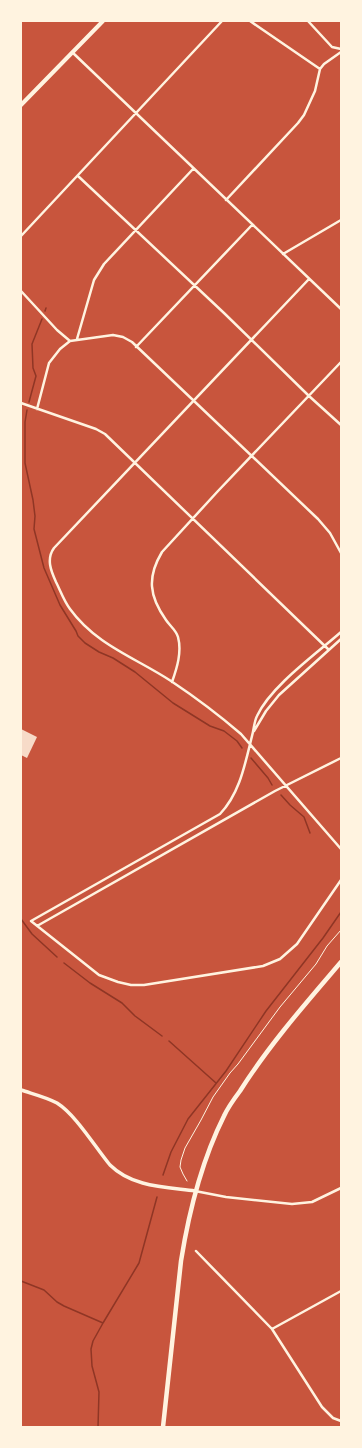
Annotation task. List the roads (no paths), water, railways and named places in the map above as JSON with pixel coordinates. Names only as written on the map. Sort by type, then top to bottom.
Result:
[{"type":"main road","points":[[21,105],[103,21]]},
{"type":"main road","points":[[163,1427],[180,1261],[194,1191],[209,1149],[224,1115],[248,1078],[274,1042],[341,962]]},
{"type":"street","points":[[21,236],[222,21]]},
{"type":"street","points":[[250,21],[320,69]]},
{"type":"street","points":[[308,21],[332,48],[341,51]]},
{"type":"street","points":[[226,200],[298,123],[304,115],[315,91],[320,69],[341,51]]},
{"type":"street","points":[[72,52],[341,309]]},
{"type":"street","points":[[77,340],[90,293],[97,275],[104,264],[194,168]]},
{"type":"street","points":[[78,176],[195,285],[309,396],[341,425]]},
{"type":"street","points":[[283,254],[341,220]]},
{"type":"street","points":[[136,347],[252,225]]},
{"type":"street","points":[[309,279],[54,548],[50,555],[50,565],[65,602],[84,625],[108,645],[172,682],[228,722],[250,744],[341,849]]},
{"type":"street","points":[[21,291],[65,338],[70,341]]},
{"type":"street","points":[[37,408],[49,363],[60,349],[70,341],[118,336],[127,340],[194,401],[318,519],[330,533],[341,554]]},
{"type":"street","points":[[172,682],[179,657],[180,645],[176,631],[166,620],[154,599],[152,579],[154,567],[162,552],[193,518],[341,362]]},
{"type":"street","points":[[21,403],[96,429],[114,442],[329,650]]},
{"type":"street","points":[[254,731],[254,722],[275,691],[341,632]]},
{"type":"street","points":[[341,639],[273,702],[254,731],[235,794],[228,806],[220,814],[31,921],[99,975],[131,985],[144,985],[229,972],[270,964],[280,959],[297,944],[341,880]]},
{"type":"street","points":[[37,926],[223,820],[341,758]]},
{"type":"street","points":[[21,1090],[57,1104],[69,1114],[117,1172],[139,1183],[226,1197],[292,1204],[312,1202],[341,1188]]},
{"type":"street","points":[[196,1251],[272,1329],[322,1407],[333,1418],[341,1421]]},
{"type":"street","points":[[272,1329],[341,1291]]},
{"type":"waterway","points":[[29,402],[36,376],[33,368],[32,344],[42,319]]},
{"type":"waterway","points":[[27,410],[25,422],[25,463],[33,500],[35,516],[34,529],[44,568],[60,605],[78,636],[85,643],[99,652],[113,658],[135,672],[173,703],[210,726],[224,731],[237,741],[242,748]]},
{"type":"waterway","points":[[251,758],[272,785]]},
{"type":"waterway","points":[[281,795],[304,817],[310,833]]},
{"type":"waterway","points":[[163,1175],[171,1152],[188,1119],[226,1071],[266,1011],[323,938],[341,912]]},
{"type":"waterway","points":[[21,919],[32,934],[57,957]]},
{"type":"waterway","points":[[64,963],[90,983],[122,1003],[135,1016],[162,1036]]},
{"type":"waterway","points":[[169,1041],[216,1083]]},
{"type":"waterway","points":[[98,1427],[99,1392],[92,1366],[91,1349],[93,1341],[139,1263],[157,1197]]},
{"type":"waterway","points":[[21,1281],[44,1290],[57,1302],[64,1306],[103,1323]]}]
